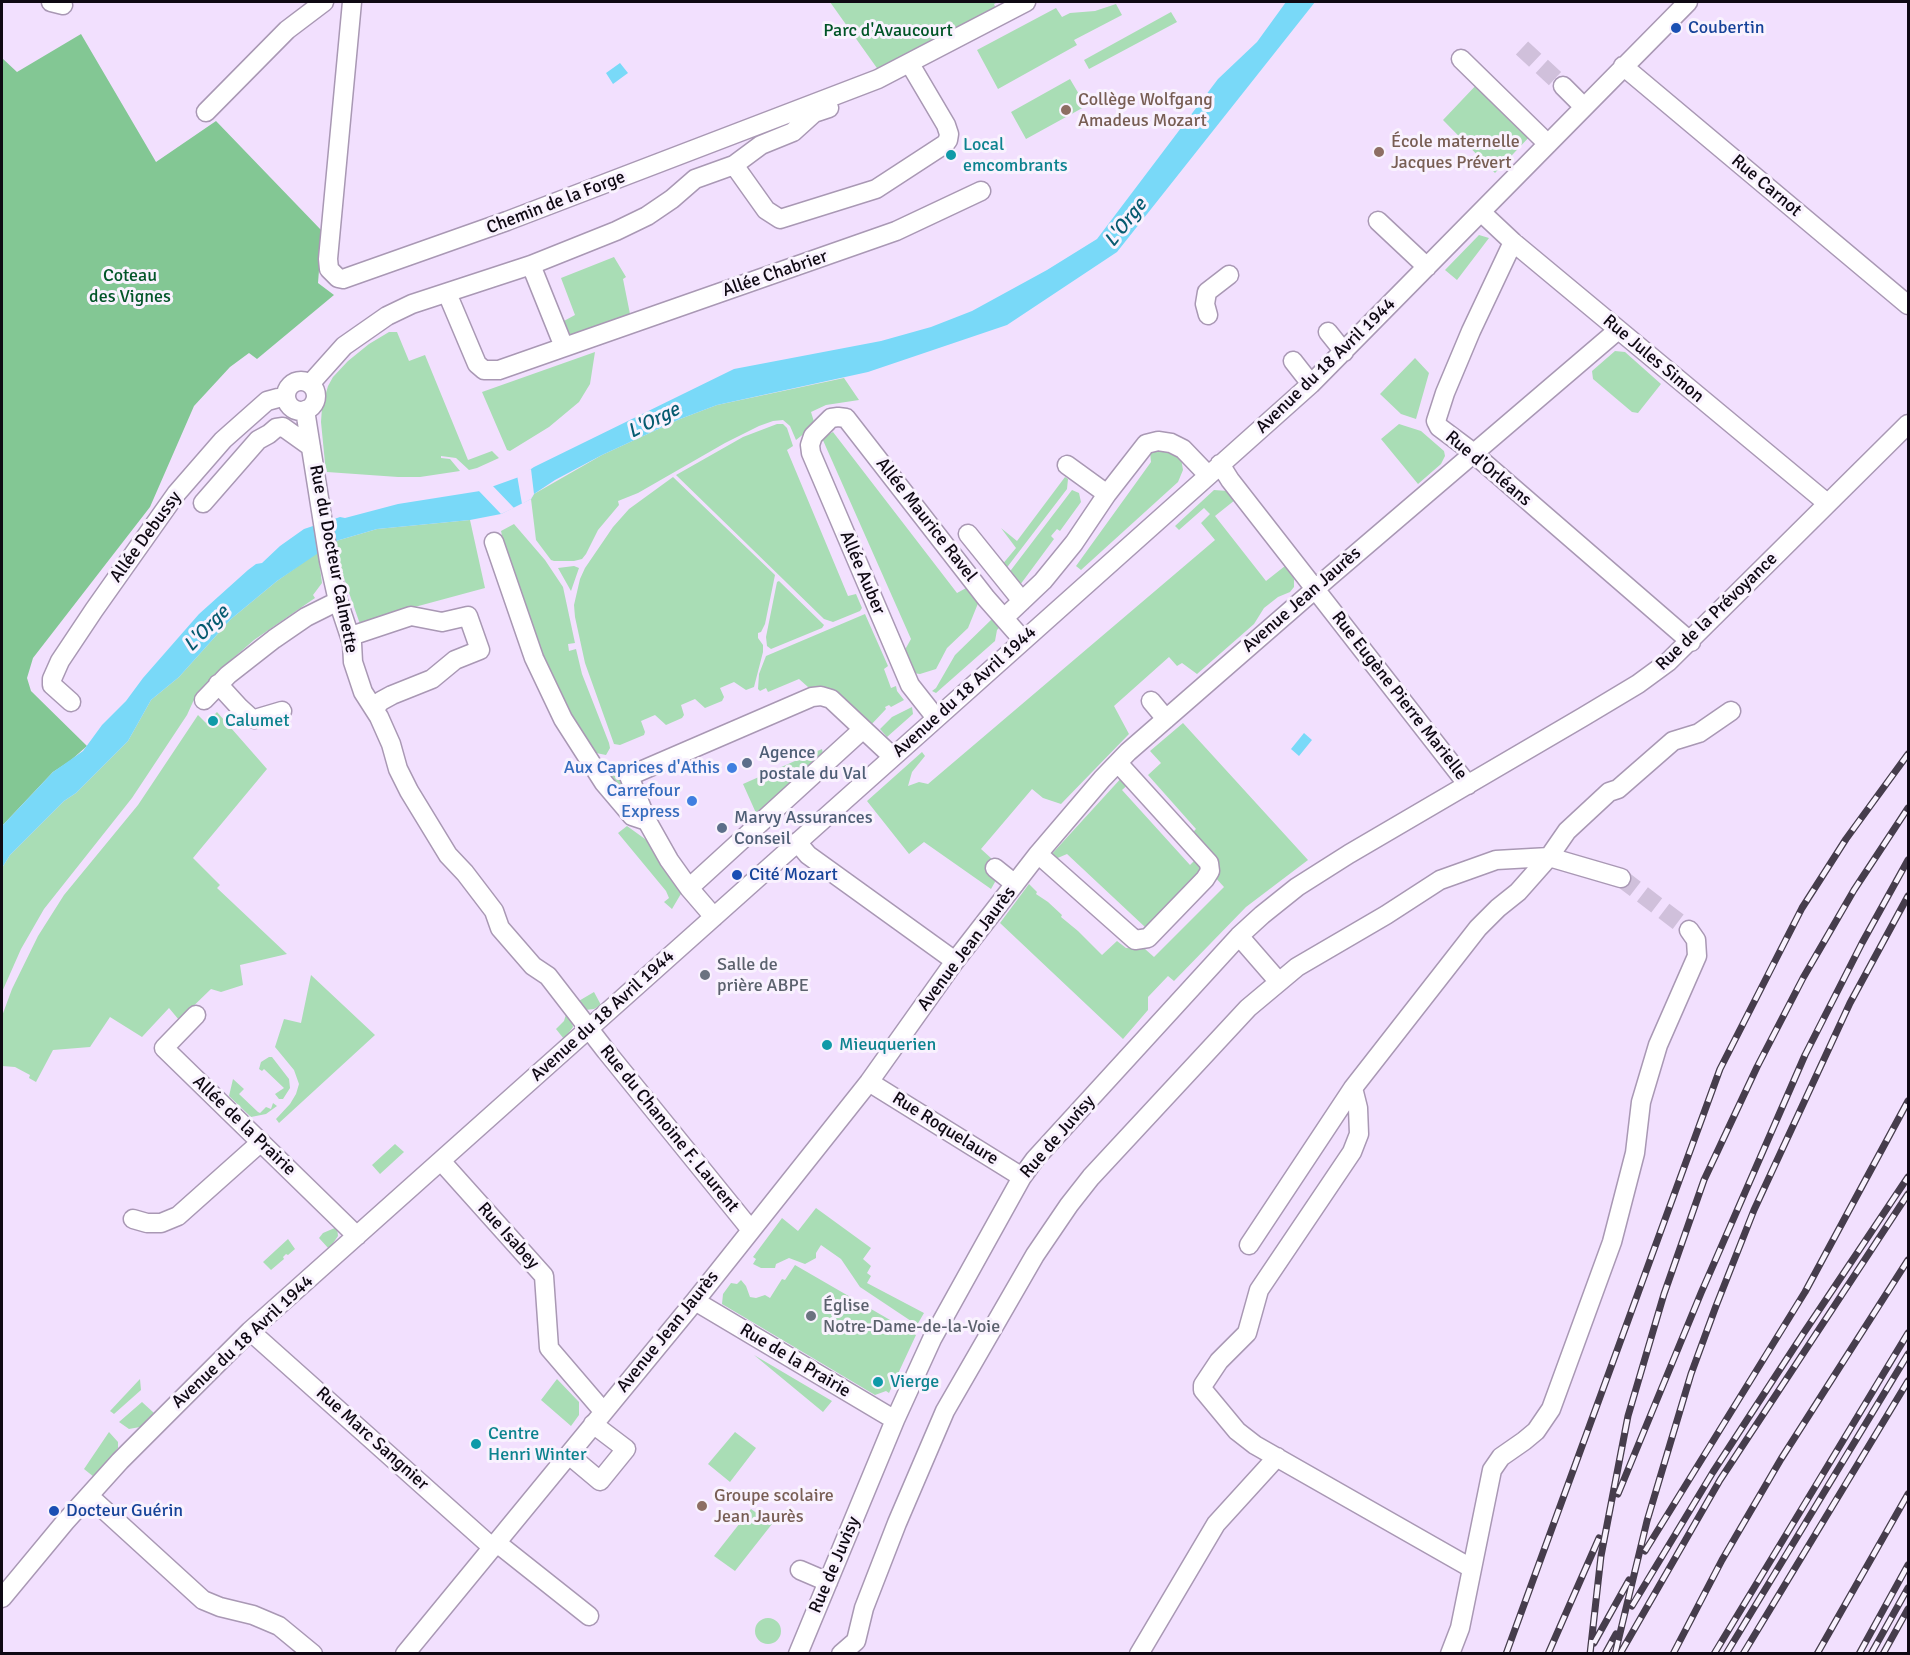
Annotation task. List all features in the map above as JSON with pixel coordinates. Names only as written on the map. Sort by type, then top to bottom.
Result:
[{"type":"street","points":[[206,112],[287,30],[324,2]]},
{"type":"street","name":"Chemin de la Forge","points":[[352,2],[328,259],[329,269],[338,278],[343,279],[507,221],[947,51],[1026,2]]},
{"type":"street","name":"Avenue du 18 Avril 1944","points":[[2,1598],[89,1496],[164,1416],[250,1331],[1311,384],[1688,2]]},
{"type":"street","points":[[1461,59],[1548,144]]},
{"type":"street","points":[[734,165],[766,210],[780,219],[876,189],[948,140],[946,125],[910,64]]},
{"type":"street","name":"Rue Carnot","points":[[1623,66],[1908,305]]},
{"type":"street","points":[[310,384],[344,346],[375,324],[412,304],[531,265],[616,231],[646,216],[672,199],[695,179],[734,165],[761,145],[793,132],[814,113],[862,94],[865,84]]},
{"type":"street","points":[[1563,86],[1584,107]]},
{"type":"street","name":"Allée Chabrier","points":[[447,293],[477,364],[484,370],[499,370],[896,231],[981,191]]},
{"type":"street","name":"Rue Jules Simon","points":[[1481,212],[1617,330],[1827,504]]},
{"type":"street","points":[[1377,221],[1427,267]]},
{"type":"street","name":"Rue d'Orléans","points":[[1513,242],[1467,339],[1445,393],[1436,421],[1439,428],[1467,448],[1690,642]]},
{"type":"street","points":[[531,265],[564,347]]},
{"type":"street","points":[[1208,315],[1205,304],[1207,292],[1228,275]]},
{"type":"street","name":"Avenue Jean Jaurès","points":[[405,1653],[752,1230],[869,1082],[955,961],[1074,809],[1118,763],[1166,719],[1617,330]]},
{"type":"street","points":[[1328,332],[1344,352]]},
{"type":"street","points":[[1293,361],[1311,384]]},
{"type":"street","points":[[296,382],[310,384],[316,396],[312,405],[305,410],[295,410],[286,398],[288,388],[296,382]]},
{"type":"street","name":"Allée Debussy","points":[[71,702],[52,685],[52,679],[94,610],[169,504],[223,440],[267,400],[286,398]]},
{"type":"street","name":"Rue du Docteur Calmette","points":[[305,410],[329,561],[338,601],[351,636],[353,662],[363,692],[391,744],[398,769],[448,855],[494,911],[500,928],[533,966],[548,976],[588,1028]]},
{"type":"street","name":"Allée Maurice Ravel","points":[[825,424],[831,418],[846,418],[1023,640]]},
{"type":"street","name":"Allée Auber","points":[[825,424],[813,436],[810,445],[811,453],[910,685],[936,718]]},
{"type":"street","name":"Rue de la Prévoyance","points":[[1468,785],[1638,684],[1668,662],[1908,424]]},
{"type":"street","points":[[204,503],[258,440],[276,428],[283,427],[311,447]]},
{"type":"street","name":"Rue Eugène Pierre Marielle","points":[[1000,614],[1022,600],[1043,581],[1074,543],[1107,494],[1146,444],[1158,441],[1171,443],[1230,480],[1468,785]]},
{"type":"street","points":[[1067,465],[1107,494]]},
{"type":"street","points":[[968,534],[1022,600]]},
{"type":"street","points":[[494,542],[534,658],[563,719],[604,783],[632,816],[647,821]]},
{"type":"street","points":[[204,700],[237,666],[306,617],[338,601]]},
{"type":"street","points":[[351,636],[411,616],[442,622],[468,616],[480,651],[455,660],[432,680],[392,695],[381,701],[374,709]]},
{"type":"street","points":[[218,684],[251,718],[255,719],[282,711]]},
{"type":"street","points":[[714,917],[669,861],[647,821],[629,776],[812,697],[821,696],[831,699],[893,757]]},
{"type":"street","points":[[1151,701],[1166,719]]},
{"type":"street","points":[[1249,1245],[1353,1088],[1478,928],[1518,892],[1549,857],[1567,831],[1609,792],[1618,789],[1673,741],[1699,733],[1731,711]]},
{"type":"street","points":[[689,888],[862,730]]},
{"type":"street","points":[[1038,854],[1135,940],[1148,938],[1205,879],[1210,871],[1209,863],[1118,763]]},
{"type":"street","name":"Rue de Juvisy","points":[[798,1653],[895,1420],[932,1339],[1022,1177],[1239,936],[1297,887],[1468,785]]},
{"type":"street","points":[[797,842],[808,855],[955,961]]},
{"type":"street","points":[[841,1653],[856,1641],[864,1608],[897,1523],[945,1411],[1035,1255],[1091,1177],[1248,1008],[1297,967],[1386,915],[1440,880],[1496,860],[1549,857],[1621,878]]},
{"type":"street","points":[[995,868],[1015,884]]},
{"type":"street","points":[[1450,1653],[1460,1628],[1492,1470],[1501,1457],[1536,1431],[1551,1409],[1612,1242],[1635,1153],[1641,1102],[1658,1045],[1697,956],[1696,940],[1689,930]]},
{"type":"street","points":[[1239,936],[1279,982]]},
{"type":"street","name":"Allée de la Prairie","points":[[196,1015],[164,1048],[357,1236]]},
{"type":"street","name":"Rue du Chanoine F. Laurent","points":[[588,1028],[752,1230]]},
{"type":"street","name":"Rue Roquelaure","points":[[869,1082],[1022,1177]]},
{"type":"street","points":[[1353,1088],[1358,1108],[1359,1134],[1352,1152],[1259,1290],[1247,1333],[1219,1361],[1203,1384],[1203,1390],[1237,1431],[1255,1445],[1471,1568]]},
{"type":"street","points":[[133,1219],[147,1223],[161,1223],[178,1216],[258,1138]]},
{"type":"street","name":"Rue Isabey","points":[[441,1161],[544,1276],[549,1348],[598,1418],[626,1449],[600,1481],[569,1455]]},
{"type":"street","name":"Rue de la Prairie","points":[[695,1301],[895,1420]]},
{"type":"street","name":"Rue Marc Sangnier","points":[[250,1331],[495,1545],[589,1616]]},
{"type":"street","points":[[1139,1653],[1216,1524],[1277,1457]]},
{"type":"street","points":[[89,1496],[202,1600],[253,1615],[279,1626],[313,1653]]},
{"type":"street","points":[[800,1570],[828,1582]]},
{"type":"green space","name":"Parc d'Avaucourt","points":[[830,2],[998,2],[994,4],[996,9],[879,71]]},
{"type":"green space","points":[[1116,4],[1122,15],[1074,40],[1077,45],[998,89],[977,50],[1056,8],[1062,17],[1070,13],[1095,11]]},
{"type":"green space","points":[[1171,12],[1177,22],[1089,69],[1084,60]]},
{"type":"green space","name":"Coteau des Vignes","points":[[81,34],[156,162],[216,121],[322,231],[318,283],[334,295],[257,359],[249,353],[230,367],[194,406],[150,507],[33,658],[27,678],[31,691],[87,746],[53,772],[2,826],[2,58],[17,72]]},
{"type":"green space","points":[[1070,79],[1086,106],[1026,139],[1011,112]]},
{"type":"green space","points":[[1480,81],[1533,133],[1495,173],[1443,120]]},
{"type":"green space","points":[[1479,235],[1489,238],[1457,280],[1445,270]]},
{"type":"green space","points":[[614,257],[626,277],[623,279],[631,319],[574,336],[570,334],[562,322],[575,315],[561,278]]},
{"type":"green space","points":[[389,332],[397,332],[409,361],[425,355],[468,460],[492,451],[499,458],[469,470],[456,458],[441,456],[441,458],[450,459],[460,471],[420,477],[327,472],[321,422],[322,407],[328,386],[348,361]]},
{"type":"green space","points":[[1615,351],[1625,352],[1661,384],[1638,413],[1632,412],[1593,379],[1592,371]]},
{"type":"green space","points":[[595,352],[590,384],[579,402],[549,427],[510,451],[507,450],[482,392]]},
{"type":"green space","points":[[1415,358],[1429,373],[1416,419],[1401,414],[1380,394]]},
{"type":"green space","points":[[844,378],[859,400],[826,405],[811,412],[815,425],[796,440],[790,426],[783,420],[773,421],[725,443],[638,493],[618,501],[619,505],[598,530],[582,559],[551,560],[536,540],[531,499],[534,494],[602,455],[680,419],[717,405]]},
{"type":"green space","points":[[777,424],[783,424],[787,428],[793,446],[787,450],[848,596],[856,594],[862,608],[860,611],[833,622],[824,619],[676,475],[743,437]]},
{"type":"green space","points":[[1399,424],[1421,431],[1444,451],[1445,456],[1441,464],[1418,484],[1381,439]]},
{"type":"green space","points":[[833,432],[957,593],[968,587],[979,601],[968,628],[947,648],[936,669],[920,674],[913,673],[902,655],[911,639],[822,438]]},
{"type":"green space","points":[[1152,449],[1168,451],[1181,458],[1183,470],[1178,482],[1081,570],[1076,566],[1151,462]]},
{"type":"green space","points":[[673,477],[775,575],[765,624],[758,633],[763,652],[754,687],[746,690],[734,682],[720,688],[724,697],[722,701],[705,708],[695,699],[681,705],[684,715],[682,718],[666,725],[655,715],[641,721],[644,735],[620,745],[614,744],[585,663],[574,605],[585,568],[613,527],[629,509]]},
{"type":"green space","points":[[1065,477],[1068,479],[1067,489],[1005,570],[1001,566],[1016,548],[1001,528],[1017,541]]},
{"type":"green space","points":[[1072,490],[1079,493],[1081,502],[1060,531],[1057,529],[1051,536],[1054,539],[1020,585],[1008,574]]},
{"type":"green space","points":[[1214,490],[1228,491],[1235,500],[1215,516],[1266,581],[1285,566],[1294,579],[1294,587],[1290,592],[1278,597],[1264,608],[1254,624],[1197,674],[1182,663],[1177,666],[1169,657],[1114,706],[1129,734],[1061,804],[1043,798],[1032,789],[981,849],[992,859],[995,882],[991,889],[924,842],[909,854],[867,801],[922,752],[925,756],[912,772],[908,786],[919,782],[928,784],[1215,540],[1201,523],[1210,514],[1204,508],[1179,530],[1175,526]]},
{"type":"green space","points":[[470,520],[485,588],[411,608],[361,627],[339,564],[336,541],[377,529]]},
{"type":"green space","points":[[514,524],[545,560],[563,587],[575,643],[568,644],[569,651],[576,649],[582,674],[609,743],[610,748],[606,755],[591,752],[552,683],[511,574],[501,531]]},
{"type":"green space","points":[[318,552],[322,583],[313,595],[315,598],[254,640],[197,693],[187,715],[132,798],[44,909],[21,949],[2,992],[2,868],[10,855],[128,741],[151,700],[179,677],[231,619],[277,581]]},
{"type":"green space","points":[[574,566],[579,568],[571,591],[558,568]]},
{"type":"green space","points":[[779,581],[824,625],[822,628],[771,649],[767,646],[766,637]]},
{"type":"green space","points":[[865,614],[888,666],[884,669],[891,688],[896,686],[904,700],[891,707],[889,705],[885,707],[886,709],[869,727],[799,679],[768,692],[766,688],[760,691],[758,689],[759,674],[766,656]]},
{"type":"green space","points":[[993,618],[1001,626],[997,630],[995,641],[936,693],[932,691],[955,655]]},
{"type":"green space","points":[[912,707],[913,714],[887,737],[880,729],[892,717]]},
{"type":"green space","points":[[217,712],[267,769],[193,858],[220,885],[217,888],[287,954],[240,965],[243,985],[221,992],[211,989],[179,1020],[169,1008],[142,1037],[110,1017],[90,1047],[53,1050],[36,1082],[29,1078],[30,1075],[15,1067],[2,1066],[2,1016],[12,989],[38,936],[64,895],[138,805],[198,715],[206,723]]},
{"type":"green space","points":[[1183,723],[1308,860],[1246,907],[1174,981],[1168,976],[1148,997],[1148,1010],[1123,1039],[1000,923],[1029,884],[1037,892],[1036,894],[1048,902],[1102,955],[1117,941],[1126,948],[1145,949],[1154,957],[1224,887],[1213,875],[1190,835],[1196,829],[1148,775],[1161,763],[1150,751]]},
{"type":"green space","points":[[822,749],[823,754],[756,813],[743,784]]},
{"type":"green space","points":[[611,772],[621,774],[636,807],[609,777]]},
{"type":"green space","points":[[1124,775],[1131,782],[1122,790],[1190,865],[1198,857],[1205,874],[1144,936],[1131,934],[1145,927],[1067,854],[1053,860],[1050,856]]},
{"type":"green space","points":[[627,826],[652,844],[682,892],[672,909],[664,902],[669,898],[666,891],[618,833]]},
{"type":"green space","points":[[311,975],[375,1035],[279,1123],[276,1119],[290,1104],[299,1084],[294,1070],[275,1047],[284,1019],[301,1023]]},
{"type":"green space","points":[[594,992],[601,1005],[585,1010],[577,1002]]},
{"type":"green space","points":[[567,1011],[573,1027],[564,1039],[556,1029],[564,1021]]},
{"type":"green space","points":[[272,1057],[289,1079],[290,1088],[283,1099],[279,1099],[275,1094],[284,1088],[264,1069],[262,1071],[259,1069],[261,1062]]},
{"type":"green space","points":[[233,1079],[244,1089],[239,1094],[258,1112],[260,1113],[266,1107],[271,1109],[273,1103],[277,1106],[266,1114],[251,1117],[229,1096]]},
{"type":"green space","points":[[395,1144],[404,1152],[380,1174],[372,1165]]},
{"type":"green space","points":[[816,1208],[871,1248],[863,1259],[871,1266],[867,1273],[871,1276],[867,1283],[924,1313],[917,1325],[860,1287],[841,1259],[821,1245],[816,1258],[805,1264],[789,1258],[776,1264],[775,1268],[761,1268],[753,1264],[756,1259],[753,1257],[782,1218],[798,1231]]},
{"type":"green space","points":[[337,1227],[338,1236],[329,1249],[319,1238],[323,1233]]},
{"type":"green space","points":[[288,1239],[295,1249],[288,1255],[286,1254],[284,1259],[271,1270],[263,1262]]},
{"type":"green space","points":[[795,1265],[916,1335],[889,1393],[886,1391],[875,1395],[722,1304],[723,1294],[731,1283],[737,1284],[741,1280],[750,1297],[765,1295],[770,1298],[782,1279],[785,1280]]},
{"type":"green space","points":[[754,1355],[832,1401],[823,1412]]},
{"type":"green space","points":[[140,1379],[141,1390],[114,1414],[110,1411]]},
{"type":"green space","points":[[557,1379],[579,1402],[579,1415],[571,1426],[541,1400]]},
{"type":"green space","points":[[142,1402],[154,1413],[140,1427],[129,1429],[119,1422]]},
{"type":"green space","points":[[109,1432],[118,1442],[118,1448],[94,1477],[84,1469]]},
{"type":"green space","points":[[735,1432],[756,1448],[730,1482],[708,1464]]},
{"type":"green space","points":[[751,1509],[772,1524],[735,1571],[714,1556]]},
{"type":"green space","points":[[768,1618],[778,1621],[781,1631],[778,1641],[768,1644],[758,1641],[755,1631],[758,1621]]},
{"type":"water","name":"L'Orge","points":[[1286,2],[1315,2],[1117,252],[1007,325],[868,372],[717,405],[680,419],[602,455],[555,480],[534,494],[531,499],[501,514],[470,520],[377,529],[336,541],[277,581],[231,619],[179,677],[151,700],[128,741],[10,855],[2,868],[2,826],[53,772],[83,751],[102,725],[126,701],[199,614],[248,570],[262,563],[280,546],[304,529],[340,517],[345,518],[398,504],[480,491],[519,477],[534,467],[734,369],[881,341],[931,327],[972,311],[1047,270],[1097,239],[1218,79],[1257,42]]},
{"type":"water","points":[[620,63],[628,73],[613,84],[606,73]]},
{"type":"water","points":[[1304,733],[1312,740],[1299,756],[1291,749]]},
{"type":"pier","points":[[531,469],[534,494],[531,499],[522,504],[517,475]]},
{"type":"pier","points":[[491,484],[514,508],[501,514],[478,490]]},
{"type":"tunnel","points":[[1522,48],[1563,86]]},
{"type":"tunnel","points":[[1621,878],[1689,930]]},
{"type":"railway","points":[[1506,1654],[1720,1069],[1802,908],[1846,839],[1908,754]]},
{"type":"railway","points":[[1590,1654],[1601,1556],[1628,1416],[1664,1294],[1704,1180],[1757,1067],[1803,978],[1854,890],[1908,808]]},
{"type":"railway","points":[[1618,1494],[1701,1293],[1805,1055],[1862,943],[1908,860]]},
{"type":"railway","points":[[1615,1654],[1647,1521],[1691,1374],[1716,1306],[1754,1210],[1850,1003],[1908,896]]},
{"type":"railway","points":[[1645,1551],[1805,1292],[1908,1101]]},
{"type":"railway","points":[[1632,1606],[1713,1472],[1908,1177]]},
{"type":"railway","points":[[1620,1654],[1720,1480],[1908,1194]]},
{"type":"railway","points":[[1673,1654],[1722,1560],[1781,1459],[1908,1260]]},
{"type":"railway","points":[[1714,1654],[1908,1333]]},
{"type":"railway","points":[[1726,1654],[1908,1354]]},
{"type":"railway","points":[[1743,1654],[1908,1381]]},
{"type":"railway","points":[[1817,1654],[1908,1494]]},
{"type":"railway","points":[[1548,1654],[1599,1538]]},
{"type":"railway","points":[[1859,1654],[1908,1565]]},
{"type":"railway","points":[[1594,1643],[1629,1580]]},
{"type":"railway","points":[[1871,1654],[1908,1588]]},
{"type":"railway","points":[[1883,1654],[1908,1609]]},
{"type":"railway","points":[[1605,1654],[1616,1634]]},
{"type":"place","name":"Coubertin","points":[[1676,28]]},
{"type":"place","name":"Collège Wolfgang Amadeus Mozart","points":[[1066,110]]},
{"type":"place","name":"École maternelle Jacques Prévert","points":[[1379,152]]},
{"type":"place","name":"Local emcombrants","points":[[951,155]]},
{"type":"place","name":"Calumet","points":[[213,721]]},
{"type":"place","name":"Agence postale du Val","points":[[747,763]]},
{"type":"place","name":"Aux Caprices d'Athis","points":[[732,768]]},
{"type":"place","name":"Carrefour Express","points":[[692,801]]},
{"type":"place","name":"Marvy Assurances Conseil","points":[[722,828]]},
{"type":"place","name":"Cité Mozart","points":[[737,875]]},
{"type":"place","name":"Salle de prière ABPE","points":[[705,975]]},
{"type":"place","name":"Mieuquerien","points":[[827,1045]]},
{"type":"place","name":"Église Notre-Dame-de-la-Voie","points":[[811,1316]]},
{"type":"place","name":"Vierge","points":[[878,1382]]},
{"type":"place","name":"Centre Henri Winter","points":[[476,1444]]},
{"type":"place","name":"Groupe scolaire Jean Jaurès","points":[[702,1506]]},
{"type":"place","name":"Docteur Guérin","points":[[54,1511]]}]
